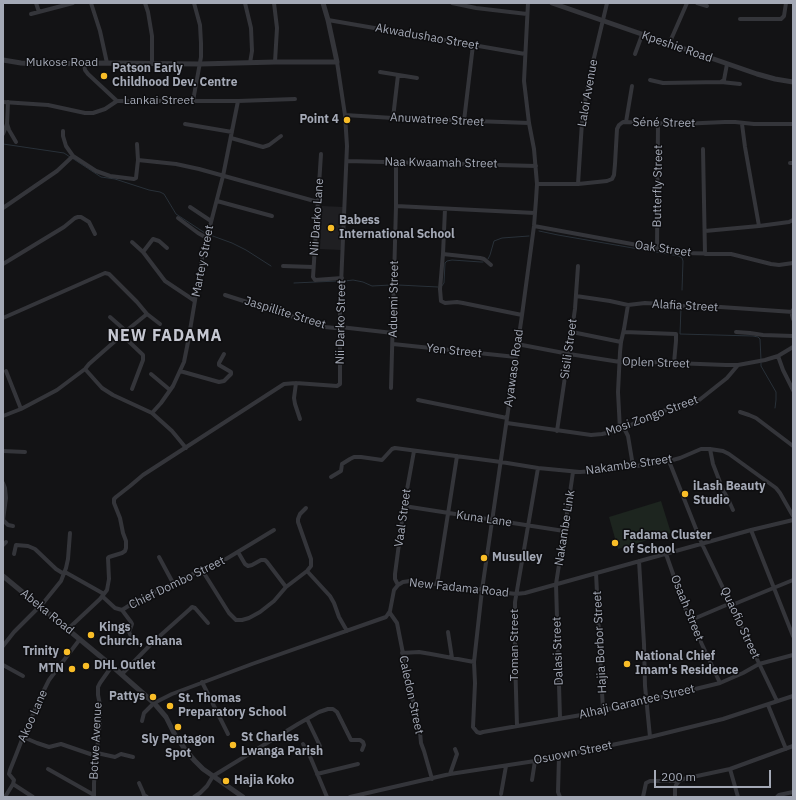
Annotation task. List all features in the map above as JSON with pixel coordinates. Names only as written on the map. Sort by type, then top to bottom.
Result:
[{"type":"street","points":[[36,3],[39,12]]},
{"type":"street","points":[[31,14],[73,3]]},
{"type":"street","points":[[91,3],[100,31],[107,63]]},
{"type":"street","points":[[145,3],[152,36],[152,64]]},
{"type":"street","points":[[193,101],[201,51],[200,25],[194,3]]},
{"type":"street","points":[[245,3],[251,28],[252,46],[250,63]]},
{"type":"street","points":[[274,3],[278,28],[275,62]]},
{"type":"street","name":"Nii Darko Street","points":[[103,595],[108,586],[109,556],[122,553],[126,548],[126,541],[119,514],[114,503],[114,499],[116,497],[143,475],[284,384],[296,383],[336,386],[340,384],[340,327],[347,131],[337,62],[323,3]]},
{"type":"street","points":[[452,3],[476,8],[527,14]]},
{"type":"street","name":"Ayawaso Road","points":[[477,732],[473,727],[475,683],[474,662],[482,590],[506,423],[508,418],[535,213],[537,184],[536,166],[524,81],[528,3]]},
{"type":"street","name":"Kpeshie Road","points":[[553,3],[766,77],[793,82]]},
{"type":"street","name":"Laloi Avenue","points":[[578,184],[582,122],[592,65],[607,3]]},
{"type":"street","points":[[669,44],[687,3]]},
{"type":"street","points":[[697,3],[707,6]]},
{"type":"street","points":[[740,19],[781,19],[784,16],[786,3]]},
{"type":"street","name":"Akwadushao Street","points":[[328,20],[525,54]]},
{"type":"street","points":[[635,54],[642,35]]},
{"type":"street","points":[[464,121],[473,45]]},
{"type":"street","name":"Mukose Road","points":[[3,60],[28,64],[337,62]]},
{"type":"street","points":[[84,64],[85,70],[88,74],[117,101]]},
{"type":"street","points":[[721,82],[724,80],[727,64]]},
{"type":"street","points":[[380,72],[417,78]]},
{"type":"street","points":[[392,118],[398,75]]},
{"type":"street","points":[[650,80],[662,83],[721,82],[740,84]]},
{"type":"street","points":[[626,122],[632,86]]},
{"type":"street","name":"Lankai Street","points":[[5,102],[48,105],[85,113],[93,113],[105,109],[117,101],[238,101],[295,99]]},
{"type":"street","name":"Martey Street","points":[[152,413],[170,390],[180,371],[186,352],[203,253],[223,176],[238,101]]},
{"type":"street","points":[[3,134],[6,124],[5,102]]},
{"type":"street","name":"Anuwatree Street","points":[[345,115],[529,124]]},
{"type":"street","name":"Séné Street","points":[[537,184],[578,184],[607,181],[612,179],[614,175],[617,129],[620,124],[626,122],[658,124],[725,122],[742,124],[793,124]]},
{"type":"street","points":[[6,124],[16,142]]},
{"type":"street","points":[[185,124],[232,132]]},
{"type":"street","name":"Butterfly Street","points":[[657,249],[658,124]]},
{"type":"street","points":[[742,124],[759,226]]},
{"type":"street","points":[[63,131],[66,146],[72,156],[96,171],[110,176],[136,178],[138,160],[137,144]]},
{"type":"street","points":[[231,138],[263,147],[269,145],[281,136]]},
{"type":"street","points":[[702,149],[705,254]]},
{"type":"street","name":"Nii Darko Lane","points":[[321,154],[313,277],[315,280],[342,279]]},
{"type":"street","points":[[3,208],[57,171],[72,156]]},
{"type":"street","points":[[138,160],[176,164],[199,169],[318,202]]},
{"type":"street","name":"Naa Kwaamah Street","points":[[347,161],[536,166]]},
{"type":"street","name":"Aduemi Street","points":[[391,388],[396,162]]},
{"type":"street","points":[[217,201],[272,216]]},
{"type":"street","points":[[396,206],[535,213]]},
{"type":"street","points":[[190,207],[211,221]]},
{"type":"street","points":[[445,209],[440,287],[442,302],[457,302],[522,315]]},
{"type":"street","points":[[3,264],[78,217],[81,217],[89,222],[95,234]]},
{"type":"street","points":[[178,218],[207,238]]},
{"type":"street","points":[[705,231],[759,226],[789,222],[793,220]]},
{"type":"street","name":"Oak Street","points":[[534,226],[682,253],[731,254],[779,265],[793,263]]},
{"type":"street","points":[[143,252],[153,239],[159,241],[167,248]]},
{"type":"street","points":[[132,242],[143,252],[165,281],[195,301]]},
{"type":"street","points":[[443,254],[480,258],[491,265]]},
{"type":"street","points":[[283,266],[313,266]]},
{"type":"street","name":"Sisili Street","points":[[557,431],[572,332],[578,266]]},
{"type":"street","points":[[3,318],[105,273],[108,274],[137,302],[147,314],[160,324]]},
{"type":"street","name":"Jaspillite Street","points":[[225,295],[330,328],[340,327],[393,332]]},
{"type":"street","name":"Alafia Street","points":[[576,296],[610,300],[628,305],[645,303],[793,311]]},
{"type":"street","points":[[628,305],[621,342],[618,392],[622,429],[628,436],[633,466]]},
{"type":"street","points":[[793,311],[793,319]]},
{"type":"street","points":[[3,416],[21,409],[57,390],[85,369],[126,331],[147,314]]},
{"type":"street","points":[[110,317],[126,331]]},
{"type":"street","points":[[572,332],[621,342]]},
{"type":"street","points":[[624,332],[675,334],[674,363]]},
{"type":"street","points":[[736,332],[793,336]]},
{"type":"street","points":[[122,335],[144,357],[132,389]]},
{"type":"street","name":"Yen Street","points":[[393,344],[516,357]]},
{"type":"street","name":"Oplen Street","points":[[518,344],[620,362],[726,366],[763,361],[778,356],[793,347]]},
{"type":"street","points":[[180,371],[219,382],[224,381],[231,374],[231,372],[219,365],[224,354]]},
{"type":"street","points":[[778,356],[793,390]]},
{"type":"street","name":"Mosi Zongo Street","points":[[506,423],[591,435],[602,434],[622,429],[655,412],[698,401],[727,378],[738,365]]},
{"type":"street","points":[[85,369],[102,388],[113,395],[152,413],[172,431],[186,448]]},
{"type":"street","points":[[6,371],[21,409]]},
{"type":"street","points":[[151,374],[170,390]]},
{"type":"street","points":[[296,383],[294,398],[300,419]]},
{"type":"street","points":[[418,400],[508,418]]},
{"type":"street","points":[[740,412],[749,414],[756,418],[793,446]]},
{"type":"street","name":"Nakambe Street","points":[[331,477],[341,471],[343,462],[354,457],[380,460],[383,459],[393,448],[573,472],[610,470],[670,461],[701,449],[710,448]]},
{"type":"street","points":[[732,510],[713,464],[710,448],[729,454],[776,488],[780,492],[793,516]]},
{"type":"street","points":[[3,451],[26,452]]},
{"type":"street","name":"Vaal Street","points":[[398,585],[395,574],[404,506],[414,451]]},
{"type":"street","points":[[436,584],[457,456]]},
{"type":"street","name":"Quaofio Street","points":[[670,461],[702,544],[777,701]]},
{"type":"street","name":"Toman Street","points":[[517,726],[514,631],[516,594],[538,468]]},
{"type":"street","name":"Nakambe Link","points":[[556,584],[573,472]]},
{"type":"street","points":[[3,483],[6,488],[3,520],[8,525],[14,526]]},
{"type":"street","name":"Kuna Lane","points":[[404,506],[564,531]]},
{"type":"street","points":[[202,570],[229,613],[236,620],[249,618],[260,612],[274,601],[286,587],[307,571],[311,566],[311,559],[298,522],[300,514],[306,508]]},
{"type":"street","name":"New Fadama Road","points":[[390,613],[394,590],[398,585],[406,582],[436,584],[516,594],[534,591],[751,530],[793,520]]},
{"type":"street","name":"Chief Dombo Street","points":[[14,554],[16,545],[28,546],[35,550],[56,569],[103,595],[115,608],[122,610],[138,600],[226,559],[274,530]]},
{"type":"street","points":[[751,530],[793,636]]},
{"type":"street","points":[[3,646],[56,587],[64,573],[68,559],[70,533]]},
{"type":"street","points":[[238,552],[248,566],[261,560],[265,560],[286,587]]},
{"type":"street","name":"Osaah Street","points":[[666,554],[690,620],[720,683]]},
{"type":"street","points":[[159,557],[173,583]]},
{"type":"street","points":[[639,561],[644,670],[650,738]]},
{"type":"street","points":[[307,571],[330,596],[347,631]]},
{"type":"street","name":"Hajia Borbor Street","points":[[596,573],[603,711]]},
{"type":"street","name":"Abeka Road","points":[[3,576],[122,674],[154,703],[166,717],[175,735],[187,752],[203,769],[243,797]]},
{"type":"street","points":[[690,620],[793,580]]},
{"type":"street","name":"Dalasi Street","points":[[556,584],[560,718]]},
{"type":"street","points":[[68,629],[103,595]]},
{"type":"street","points":[[122,674],[190,608],[195,608],[208,623]]},
{"type":"street","points":[[122,610],[132,624],[129,632],[134,643]]},
{"type":"street","points":[[142,721],[144,713],[154,703],[172,694],[386,617],[390,613]]},
{"type":"street","name":"Caledon Street","points":[[390,613],[397,623],[421,743],[432,779]]},
{"type":"street","points":[[448,632],[452,658]]},
{"type":"street","name":"Akoo Lane","points":[[13,784],[14,780],[10,776],[9,772],[49,680],[80,640]]},
{"type":"street","points":[[402,652],[419,652],[474,662]]},
{"type":"street","name":"Alhaji Garantee Street","points":[[477,732],[480,733],[603,711],[720,683],[759,664],[793,655]]},
{"type":"street","points":[[3,665],[23,676]]},
{"type":"street","name":"Botwe Avenue","points":[[94,796],[100,720],[98,687],[112,666]]},
{"type":"street","points":[[202,682],[228,734]]},
{"type":"street","name":"Osuown Street","points":[[350,797],[450,774],[535,761],[650,738],[723,719],[793,696]]},
{"type":"street","points":[[768,705],[786,749]]},
{"type":"street","points":[[194,797],[207,786],[213,776],[307,719],[328,709],[333,709],[337,712],[351,740],[360,740],[363,742],[364,745],[362,750]]},
{"type":"street","points":[[307,719],[320,746]]},
{"type":"street","points":[[23,737],[49,747],[61,744],[97,754],[115,757],[120,754],[133,757]]},
{"type":"street","points":[[304,744],[327,797]]},
{"type":"street","points":[[642,797],[646,783],[650,781],[679,781],[730,769],[793,746]]},
{"type":"street","points":[[450,774],[457,754],[455,749]]},
{"type":"street","points":[[559,756],[558,792],[560,797]]},
{"type":"street","points":[[532,780],[535,761]]},
{"type":"street","points":[[317,774],[358,764]]},
{"type":"street","points":[[501,794],[506,766]]},
{"type":"street","points":[[48,769],[94,796]]},
{"type":"street","points":[[730,769],[738,797]]},
{"type":"street","points":[[675,797],[676,785],[679,781]]},
{"type":"street","points":[[139,783],[144,795],[147,797]]},
{"type":"street","points":[[5,795],[13,784],[33,797]]},
{"type":"street","points":[[777,797],[779,795],[793,792]]},
{"type":"shaded area","name":"Babess International School","points":[[322,206],[343,207],[341,250],[320,249]]},
{"type":"shaded area","points":[[661,501],[671,533],[618,549],[609,517]]},
{"type":"waterway","points":[[3,144],[64,153],[70,157]]},
{"type":"waterway","points":[[72,158],[101,177],[115,179],[164,194],[176,214],[205,233]]},
{"type":"waterway","points":[[539,231],[679,256],[683,261],[682,290]]},
{"type":"waterway","points":[[210,235],[246,250],[271,266]]},
{"type":"waterway","points":[[488,259],[494,241],[502,238],[529,236]]},
{"type":"waterway","points":[[441,287],[444,283],[445,263],[447,261],[483,262]]},
{"type":"waterway","points":[[345,281],[353,280],[372,286],[391,285]]},
{"type":"waterway","points":[[294,283],[338,281]]},
{"type":"waterway","points":[[398,285],[438,287]]},
{"type":"waterway","points":[[681,308],[680,334],[758,337],[760,339],[761,360]]},
{"type":"waterway","points":[[761,363],[761,366],[776,392],[775,408]]},
{"type":"place","name":"Patson Early Childhood Dev. Centre","points":[[104,76]]},
{"type":"place","name":"Point 4","points":[[347,120]]},
{"type":"place","name":"Babess International School","points":[[331,228]]},
{"type":"place","name":"iLash Beauty Studio","points":[[685,494]]},
{"type":"place","name":"Fadama Cluster of School","points":[[615,543]]},
{"type":"place","name":"Musulley","points":[[484,558]]},
{"type":"place","name":"Kings Church, Ghana","points":[[91,635]]},
{"type":"place","name":"Trinity","points":[[67,652]]},
{"type":"place","name":"National Chief Imam's Residence","points":[[627,664]]},
{"type":"place","name":"DHL Outlet","points":[[86,666]]},
{"type":"place","name":"MTN","points":[[72,669]]},
{"type":"place","name":"Pattys","points":[[153,697]]},
{"type":"place","name":"St. Thomas Preparatory School","points":[[170,706]]},
{"type":"place","name":"Sly Pentagon Spot","points":[[178,727]]},
{"type":"place","name":"St Charles Lwanga Parish","points":[[233,745]]},
{"type":"place","name":"Hajia Koko","points":[[226,781]]},
{"type":"district","name":"NEW FADAMA","points":[[165,336]]}]
